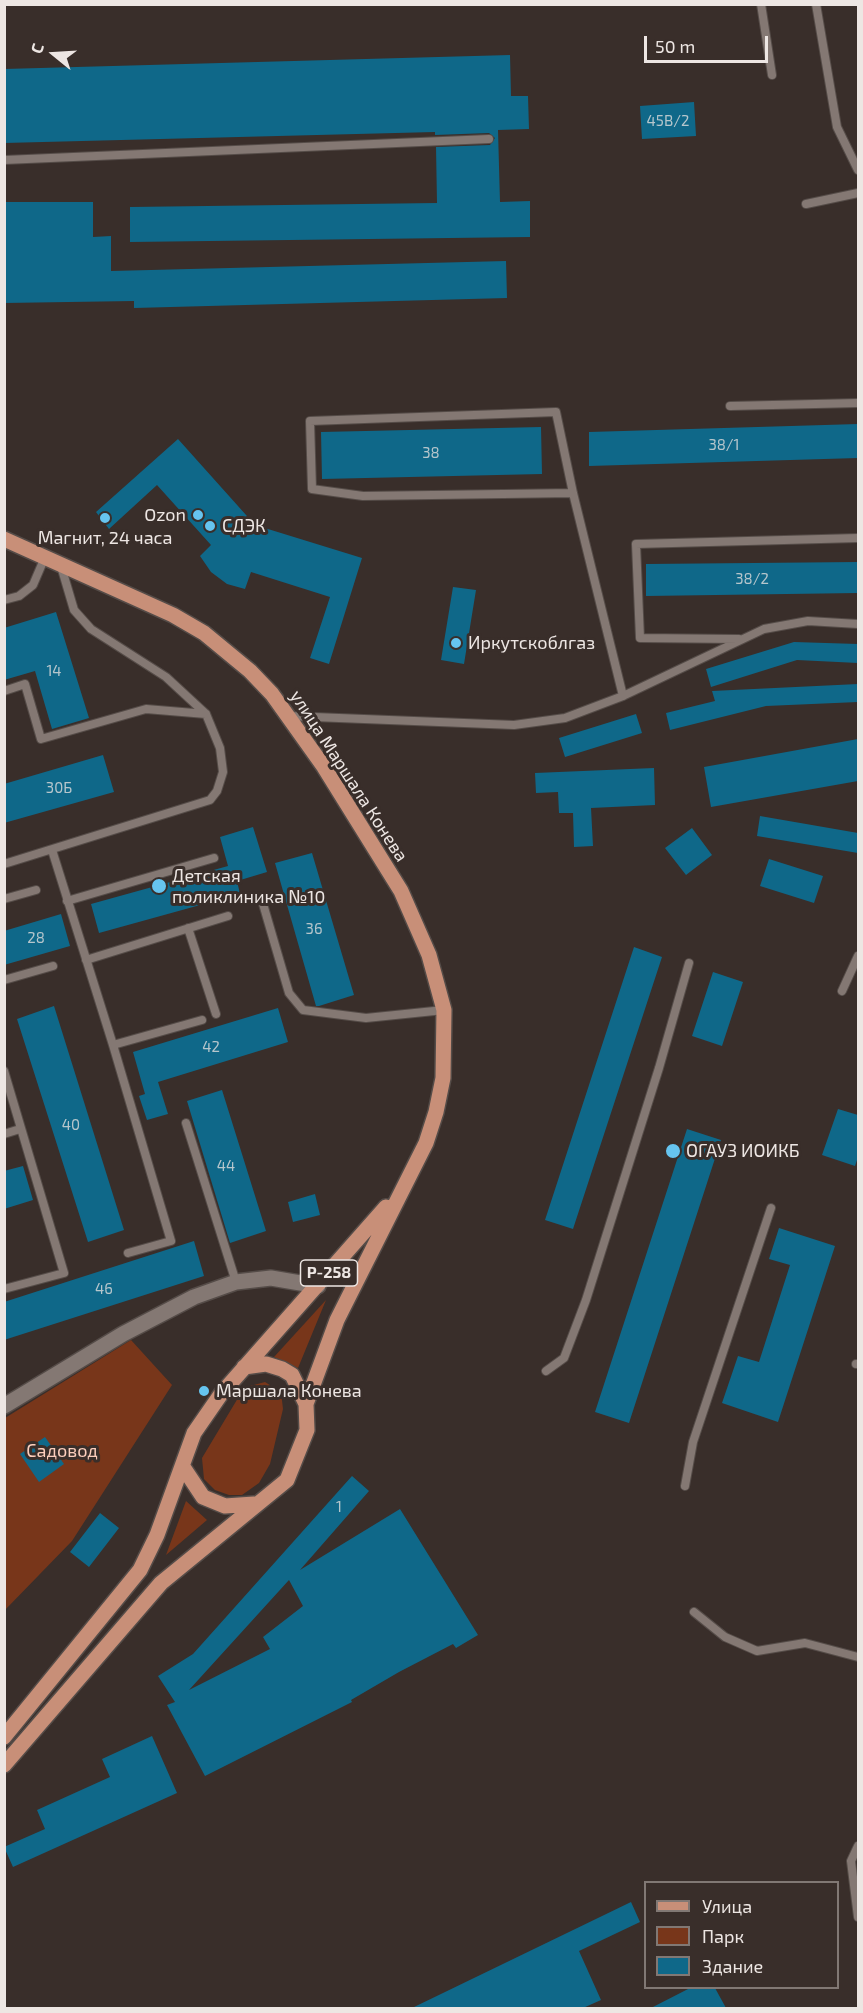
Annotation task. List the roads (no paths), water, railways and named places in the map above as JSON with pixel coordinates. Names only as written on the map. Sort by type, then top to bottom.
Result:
[{"type":"main road","name":"улица Маршала Конева","points":[[4,539],[168,612],[204,633],[250,670],[289,716],[401,891],[429,955],[444,1010],[443,1078],[436,1112],[426,1143],[408,1175]]},
{"type":"main road","name":"Р-258","points":[[4,1737],[140,1570],[157,1535],[194,1433],[220,1394],[318,1286],[387,1205],[408,1175]]},
{"type":"main road","name":"Р-258","points":[[4,1765],[161,1583],[254,1504],[287,1480],[307,1430],[306,1404],[337,1320],[408,1175]]},
{"type":"main road","points":[[244,1367],[266,1364],[282,1369],[292,1375],[306,1404]]},
{"type":"main road","points":[[183,1467],[203,1497],[225,1506],[254,1504]]},
{"type":"street","points":[[4,1406],[123,1334],[194,1297],[236,1282],[271,1278],[318,1286]]},
{"type":"lane","points":[[761,4],[772,75]]},
{"type":"lane","points":[[816,4],[837,127],[858,170]]},
{"type":"lane","points":[[4,160],[489,139]]},
{"type":"lane","points":[[806,204],[858,193]]},
{"type":"lane","points":[[730,406],[858,403]]},
{"type":"lane","points":[[573,493],[363,496],[312,489],[310,421],[556,412],[573,493],[623,696]]},
{"type":"lane","points":[[744,639],[640,638],[636,544],[858,538]]},
{"type":"lane","points":[[4,600],[19,596],[33,585],[45,557]]},
{"type":"lane","points":[[4,864],[210,800],[217,791],[223,772],[220,748],[206,714],[166,676],[92,628],[74,610],[61,564]]},
{"type":"lane","points":[[289,716],[514,725],[565,718],[623,696],[764,629],[808,621],[858,624]]},
{"type":"lane","points":[[4,691],[25,684],[41,739],[146,709],[206,714]]},
{"type":"lane","points":[[52,850],[171,1240],[128,1253]]},
{"type":"lane","points":[[67,901],[214,858]]},
{"type":"lane","points":[[4,899],[36,890]]},
{"type":"lane","points":[[261,897],[289,993],[303,1010],[366,1018],[444,1010]]},
{"type":"lane","points":[[86,960],[228,916]]},
{"type":"lane","points":[[188,928],[216,1014]]},
{"type":"lane","points":[[842,991],[858,956]]},
{"type":"lane","points":[[546,1371],[564,1358],[586,1299],[659,1068],[689,963]]},
{"type":"lane","points":[[4,980],[53,966]]},
{"type":"lane","points":[[113,1045],[202,1020]]},
{"type":"lane","points":[[4,1071],[64,1272],[4,1289]]},
{"type":"lane","points":[[186,1122],[236,1282]]},
{"type":"lane","points":[[4,1134],[20,1129]]},
{"type":"lane","points":[[685,1486],[693,1442],[771,1208]]},
{"type":"lane","points":[[694,1612],[725,1637],[757,1650],[805,1643],[858,1657]]},
{"type":"lane","points":[[858,1845],[851,1861],[858,1917]]},
{"type":"place","name":"Ozon","points":[[198,515]]},
{"type":"place","name":"Магнит, 24 часа","points":[[105,518]]},
{"type":"place","name":"СДЭК","points":[[210,526]]},
{"type":"place","name":"Иркутскоблгаз","points":[[456,643]]},
{"type":"place","name":"Детская поликлиника №10","points":[[159,886]]},
{"type":"place","name":"ОГАУЗ ИОИКБ","points":[[673,1151]]},
{"type":"place","name":"Маршала Конева","points":[[204,1391]]},
{"type":"park label","name":"Садовод","points":[[62,1451]]}]
